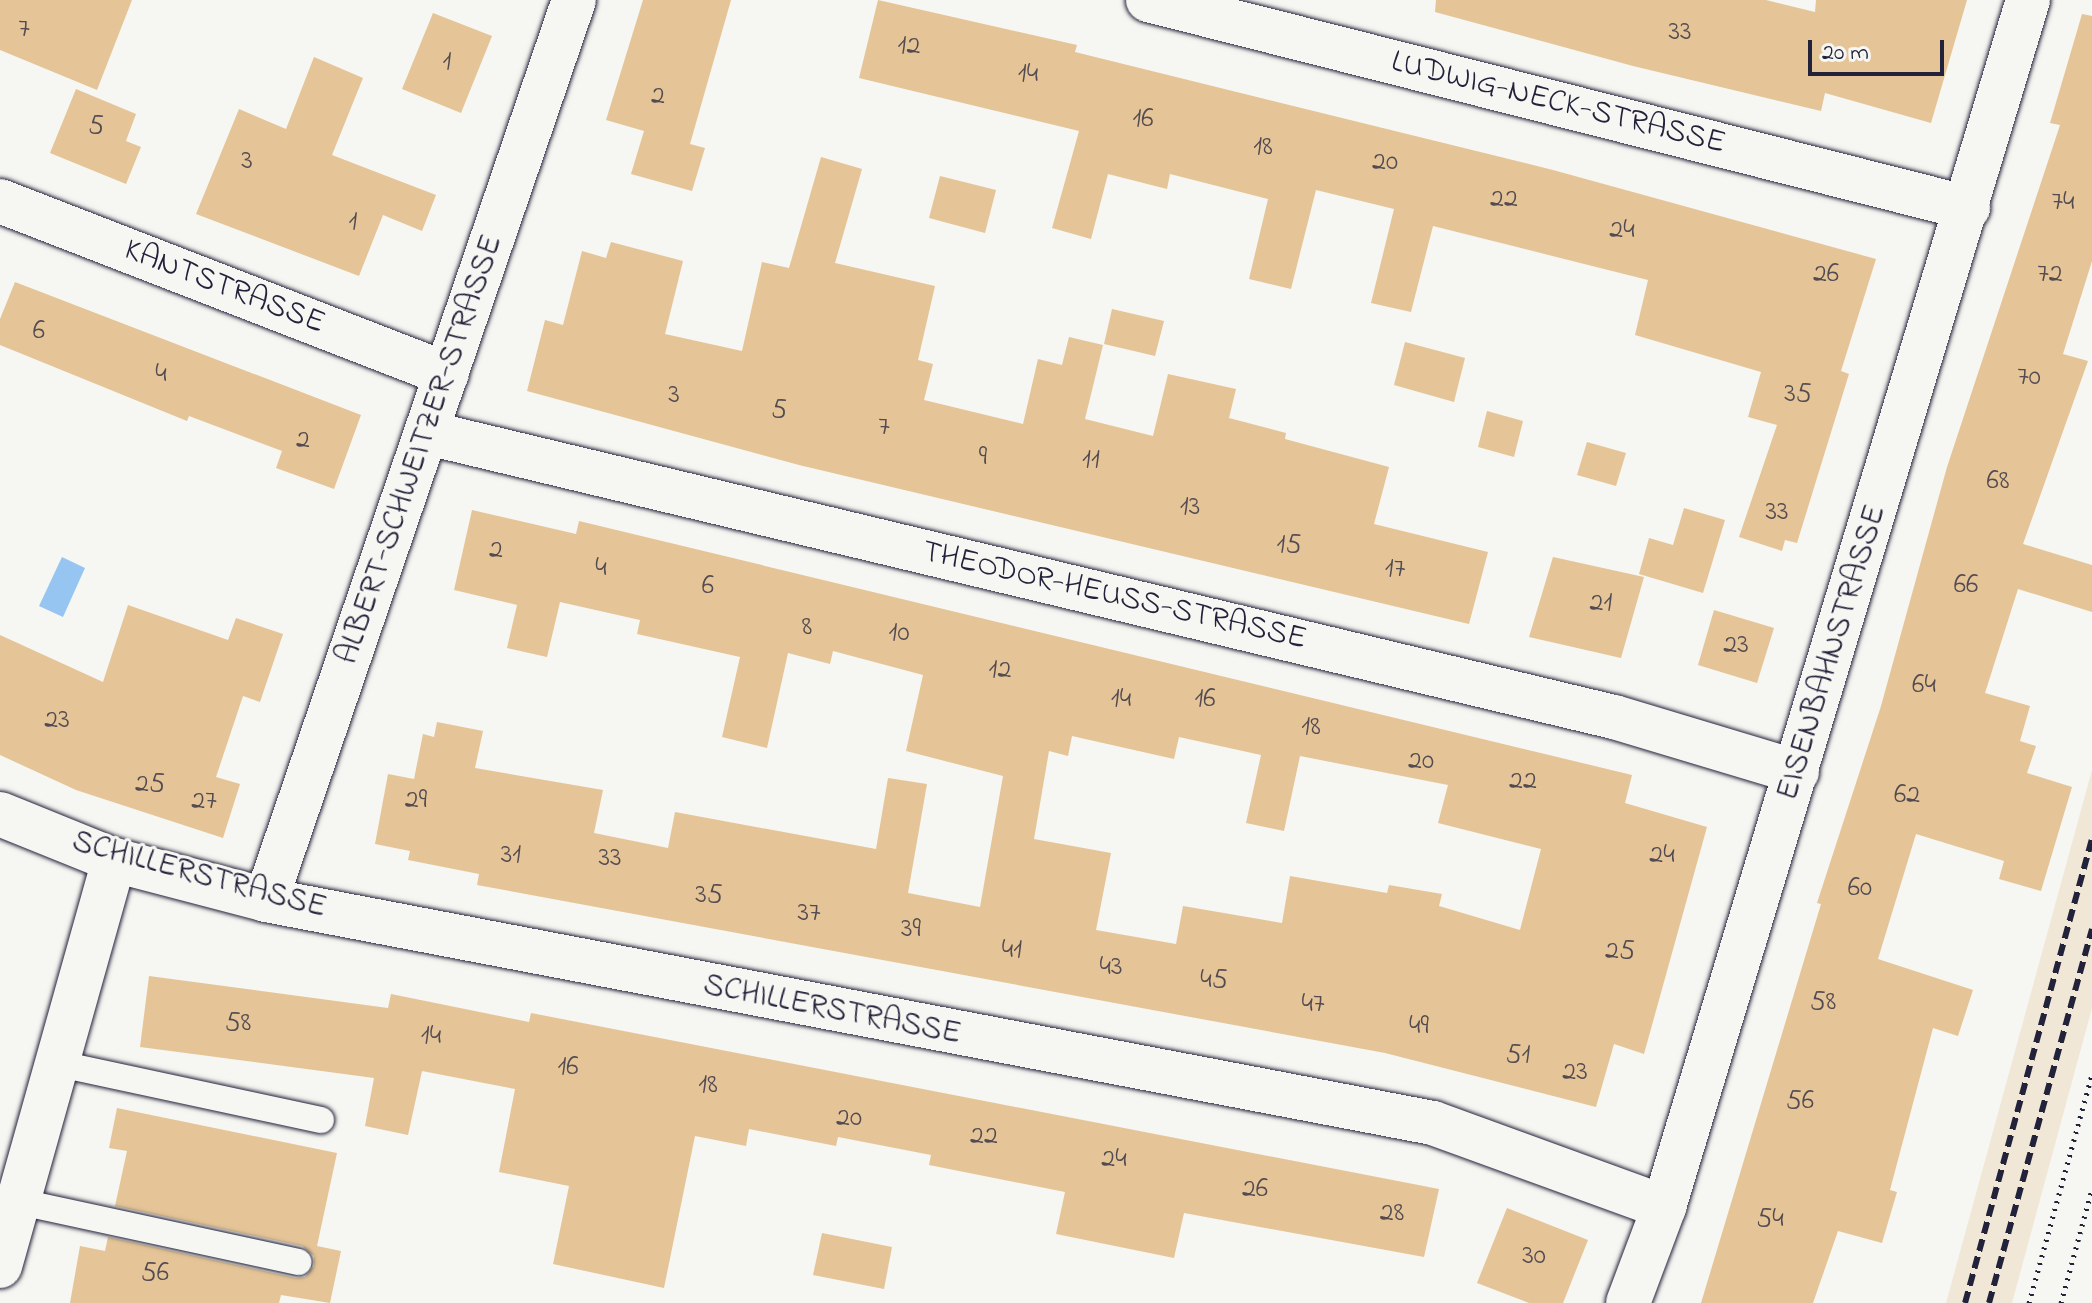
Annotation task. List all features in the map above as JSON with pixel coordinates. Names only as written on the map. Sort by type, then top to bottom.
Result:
[{"type":"street","name":"ALBERT-SCHWEITZER-STRASSE","points":[[266,900],[574,0]]},
{"type":"street","name":"LUDWIG-NECK-STRASSE","points":[[1148,0],[1968,208]]},
{"type":"street","name":"EISENBAHNSTRASSE","points":[[1628,1303],[1664,1207],[1968,208],[2028,0]]},
{"type":"street","name":"KANTSTRASSE","points":[[0,201],[447,374]]},
{"type":"street","name":"THEODOR-HEUSS-STRASSE","points":[[428,433],[1614,717],[1797,772]]},
{"type":"street","name":"SCHILLERSTRASSE","points":[[0,814],[114,860],[266,900],[1433,1123],[1664,1207]]},
{"type":"street","points":[[0,1266],[114,860]]},
{"type":"lane","points":[[55,1063],[321,1120]]},
{"type":"lane","points":[[16,1201],[299,1262]]},
{"type":"path","points":[[2029,1303],[2092,1074]]},
{"type":"path","points":[[2061,1303],[2092,1189]]},
{"type":"shaded area","points":[[2092,770],[2092,1008],[2012,1303],[1946,1303]]},
{"type":"water","points":[[62,557],[85,568],[63,617],[39,606]]},
{"type":"building","points":[[0,0],[132,0],[97,90],[0,50]]},
{"type":"building","points":[[643,0],[731,0],[690,144],[705,148],[692,191],[631,174],[644,131],[606,120]]},
{"type":"building","points":[[878,0],[1077,45],[1075,52],[1553,170],[1876,259],[1841,371],[1849,374],[1797,543],[1785,540],[1782,551],[1739,537],[1777,425],[1748,417],[1761,372],[1635,335],[1648,280],[1433,226],[1411,312],[1371,303],[1394,209],[1316,190],[1291,289],[1249,279],[1268,199],[1170,174],[1167,189],[1108,174],[1091,239],[1052,228],[1079,131],[859,78]]},
{"type":"building","points":[[1436,0],[1766,0],[1815,12],[1816,0],[1967,0],[1931,123],[1825,93],[1821,111],[1633,66],[1435,12]]},
{"type":"building","points":[[433,13],[492,36],[461,113],[402,89]]},
{"type":"building","points":[[2082,14],[2092,16],[2092,261],[2063,354],[2088,361],[2023,544],[2092,565],[2092,612],[2018,589],[1985,693],[2030,706],[2020,741],[2036,746],[2027,773],[2072,787],[2041,891],[1999,879],[2004,861],[1916,834],[1878,959],[1973,990],[1958,1036],[1933,1028],[1890,1190],[1897,1192],[1882,1243],[1838,1231],[1813,1303],[1701,1303],[1821,904],[1817,903],[1881,706],[1947,467],[2060,125],[2050,123]]},
{"type":"building","points":[[314,57],[363,78],[332,155],[436,195],[422,231],[383,215],[359,276],[196,214],[239,109],[286,129]]},
{"type":"building","points":[[76,89],[136,114],[126,141],[141,147],[126,184],[50,153]]},
{"type":"building","points":[[821,157],[862,169],[835,263],[935,286],[918,360],[933,364],[924,400],[1023,424],[1038,359],[1062,365],[1069,337],[1103,345],[1085,419],[1153,436],[1168,374],[1236,389],[1229,418],[1286,433],[1285,439],[1389,467],[1374,524],[1488,552],[1469,624],[799,465],[527,391],[545,320],[563,325],[582,251],[606,258],[611,242],[683,261],[665,334],[742,351],[762,262],[789,268]]},
{"type":"building","points":[[940,176],[996,190],[985,233],[929,218]]},
{"type":"building","points":[[15,282],[361,415],[334,489],[276,468],[282,451],[189,416],[187,421],[0,345],[0,319]]},
{"type":"building","points":[[1112,309],[1164,321],[1155,356],[1104,344]]},
{"type":"building","points":[[1405,342],[1465,358],[1454,402],[1394,385]]},
{"type":"building","points":[[1487,411],[1523,421],[1514,457],[1478,447]]},
{"type":"building","points":[[1587,442],[1626,453],[1616,486],[1577,475]]},
{"type":"building","points":[[1684,508],[1725,520],[1703,593],[1639,574],[1649,538],[1673,545]]},
{"type":"building","points":[[472,510],[576,534],[579,521],[1632,775],[1625,803],[1707,827],[1644,1054],[1614,1044],[1596,1107],[1385,1053],[477,885],[479,874],[408,860],[410,851],[375,844],[388,774],[414,779],[423,734],[434,737],[437,722],[483,731],[475,768],[603,790],[594,833],[668,848],[675,812],[876,849],[888,778],[927,784],[908,893],[980,907],[1003,776],[906,751],[923,675],[833,651],[830,664],[788,653],[767,748],[722,737],[740,657],[637,634],[640,620],[560,602],[547,657],[507,648],[517,605],[454,590]],"holes":[[[1072,736],[1174,759],[1179,737],[1261,755],[1246,823],[1284,831],[1300,756],[1448,785],[1438,823],[1541,849],[1520,930],[1439,906],[1442,894],[1389,885],[1387,893],[1290,876],[1282,923],[1183,906],[1176,944],[1096,930],[1111,853],[1034,839],[1049,751],[1068,756]]]},
{"type":"building","points":[[1553,557],[1644,577],[1621,658],[1529,637]]},
{"type":"building","points":[[128,605],[228,640],[236,618],[283,634],[260,702],[243,696],[216,777],[240,784],[223,838],[76,790],[0,755],[0,635],[103,682]]},
{"type":"building","points":[[1714,610],[1774,628],[1757,683],[1698,665]]},
{"type":"building","points":[[149,976],[388,1008],[391,994],[529,1022],[531,1013],[1439,1189],[1424,1257],[1184,1213],[1174,1258],[1056,1234],[1065,1192],[929,1165],[931,1155],[838,1137],[836,1146],[749,1129],[746,1146],[695,1136],[664,1288],[553,1264],[569,1186],[499,1172],[515,1089],[422,1071],[408,1135],[365,1126],[374,1078],[140,1047]]},
{"type":"building","points":[[117,1108],[337,1153],[317,1246],[341,1251],[330,1303],[281,1295],[279,1303],[70,1303],[80,1246],[105,1251],[108,1237],[296,1278],[305,1277],[314,1266],[314,1256],[302,1246],[115,1206],[127,1151],[109,1148]]},
{"type":"building","points":[[1507,1208],[1588,1240],[1563,1303],[1529,1303],[1477,1283]]},
{"type":"building","points":[[822,1233],[892,1247],[884,1289],[813,1275]]},
{"type":"railway","points":[[1965,1303],[2092,840]]},
{"type":"railway","points":[[1989,1303],[2092,929]]}]
